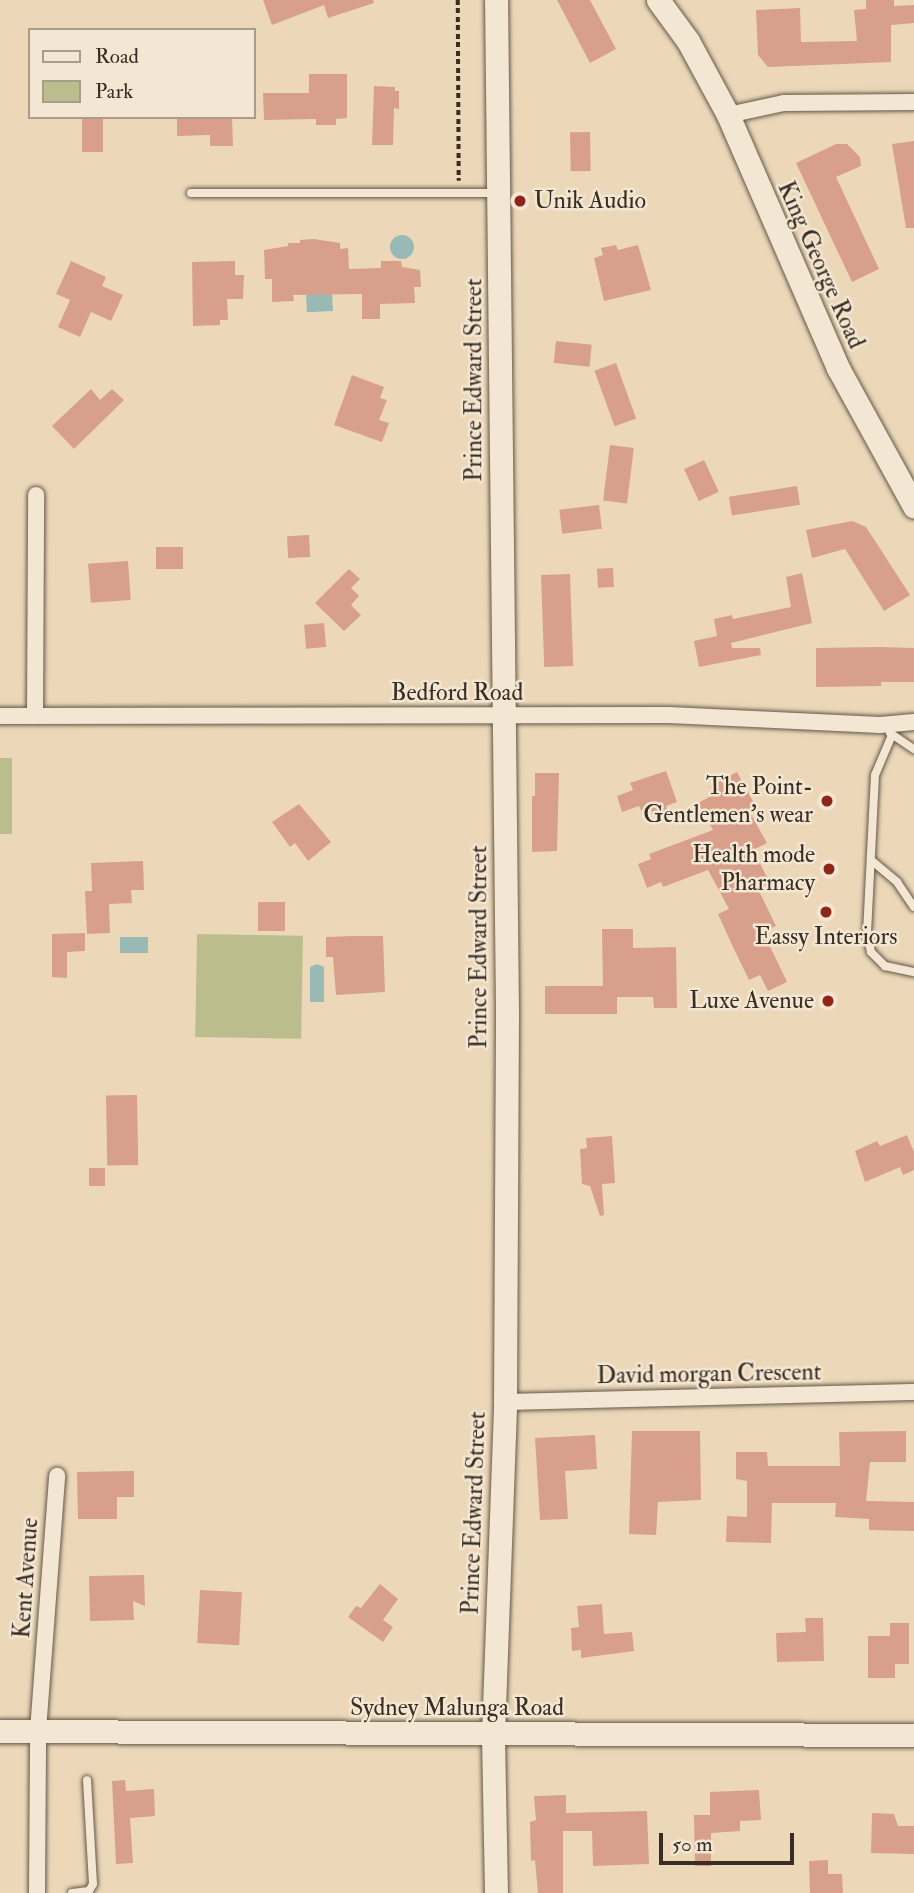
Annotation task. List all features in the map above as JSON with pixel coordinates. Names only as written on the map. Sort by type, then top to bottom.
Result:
[{"type":"main road","name":"Prince Edward Street","points":[[496,0],[507,982],[505,1402],[493,1735],[496,1893]]},
{"type":"main road","name":"King George Road","points":[[658,0],[688,41],[728,115],[838,368],[907,482],[914,506]]},
{"type":"main road","name":"King George Road","points":[[674,0],[688,41]]},
{"type":"main road","name":"Sydney Malunga Road","points":[[0,1731],[914,1735]]},
{"type":"street","points":[[728,115],[784,103],[914,102]]},
{"type":"street","points":[[35,716],[36,495]]},
{"type":"street","name":"Bedford Road","points":[[0,716],[669,715],[886,730],[914,722]]},
{"type":"street","name":"David morgan Crescent","points":[[505,1402],[914,1392]]},
{"type":"street","name":"Kent Avenue","points":[[37,1893],[38,1731],[57,1476]]},
{"type":"lane","points":[[191,193],[500,193]]},
{"type":"lane","points":[[914,749],[886,730],[875,775],[867,933],[871,952],[885,966],[914,972]]},
{"type":"lane","points":[[871,860],[897,882],[914,907]]},
{"type":"lane","points":[[72,1893],[89,1891],[93,1884],[87,1780]]},
{"type":"path","points":[[458,0],[459,194]]},
{"type":"green space","points":[[0,758],[12,758],[12,834],[0,834]]},
{"type":"green space","points":[[197,934],[303,936],[301,1039],[195,1037]]},
{"type":"water","points":[[402,235],[413,242],[414,247],[407,258],[402,259],[391,252],[390,247],[397,236]]},
{"type":"water","points":[[332,293],[333,311],[307,312],[306,294]]},
{"type":"water","points":[[120,937],[148,937],[148,953],[120,953]]},
{"type":"water","points":[[317,964],[324,967],[324,1002],[310,1002],[310,967]]},
{"type":"building","points":[[263,0],[373,0],[374,3],[328,18],[324,5],[272,25]]},
{"type":"building","points":[[557,0],[590,0],[616,49],[590,63]]},
{"type":"building","points":[[866,0],[894,0],[894,6],[914,5],[914,23],[891,25],[891,62],[768,67],[758,55],[756,10],[800,8],[801,42],[857,41],[854,10],[866,9]]},
{"type":"building","points":[[309,74],[347,74],[347,118],[336,119],[336,125],[316,125],[316,119],[264,120],[263,93],[309,93]]},
{"type":"building","points":[[374,86],[395,87],[395,91],[399,91],[399,109],[394,108],[393,145],[372,145]]},
{"type":"building","points":[[82,119],[103,119],[103,152],[82,152]]},
{"type":"building","points":[[177,119],[232,119],[233,146],[210,146],[210,135],[177,136]]},
{"type":"building","points":[[570,132],[590,132],[591,171],[571,171]]},
{"type":"building","points":[[914,141],[914,228],[906,228],[892,144]]},
{"type":"building","points":[[836,144],[847,144],[860,157],[861,166],[836,177],[879,269],[852,282],[796,163]]},
{"type":"building","points":[[314,239],[340,243],[340,249],[348,248],[349,269],[381,268],[381,261],[401,261],[402,267],[420,270],[421,287],[414,287],[415,303],[380,304],[380,319],[362,319],[362,294],[293,295],[294,301],[272,302],[272,279],[265,279],[264,250]]},
{"type":"building","points":[[616,245],[618,250],[638,245],[651,290],[604,301],[594,258],[603,255],[601,248]]},
{"type":"building","points":[[71,261],[106,277],[102,286],[123,295],[111,321],[91,312],[80,337],[58,327],[70,300],[56,294]]},
{"type":"building","points":[[235,261],[235,275],[244,275],[243,299],[227,299],[228,320],[220,320],[220,325],[193,326],[192,262]]},
{"type":"building","points":[[556,341],[592,345],[590,367],[554,363]]},
{"type":"building","points":[[616,363],[636,418],[615,426],[594,371]]},
{"type":"building","points":[[352,375],[384,387],[380,398],[387,400],[379,420],[389,423],[382,442],[334,425]]},
{"type":"building","points":[[91,389],[100,400],[112,389],[124,400],[74,449],[52,426]]},
{"type":"building","points":[[610,445],[634,448],[627,504],[603,501]]},
{"type":"building","points":[[704,460],[719,492],[699,501],[684,469]]},
{"type":"building","points":[[797,486],[800,505],[732,516],[729,497]]},
{"type":"building","points":[[599,505],[602,529],[562,534],[559,510]]},
{"type":"building","points":[[852,521],[866,527],[910,595],[884,611],[845,549],[812,558],[806,530]]},
{"type":"building","points":[[309,535],[310,557],[288,558],[287,536]]},
{"type":"building","points":[[156,547],[183,547],[183,569],[156,569]]},
{"type":"building","points":[[128,561],[131,600],[91,603],[88,564]]},
{"type":"building","points":[[613,568],[614,587],[598,588],[597,569]]},
{"type":"building","points":[[349,569],[360,579],[351,588],[359,596],[351,605],[361,615],[344,631],[315,603]]},
{"type":"building","points":[[802,573],[812,623],[731,643],[732,648],[760,648],[761,655],[699,667],[694,641],[717,636],[714,619],[732,615],[733,619],[791,607],[786,577]]},
{"type":"building","points":[[570,574],[573,666],[544,667],[541,575]]},
{"type":"building","points":[[324,623],[326,647],[306,649],[304,625]]},
{"type":"building","points":[[816,648],[914,648],[914,682],[881,682],[881,686],[816,687]]},
{"type":"building","points":[[666,771],[677,802],[666,806],[668,811],[654,816],[651,809],[642,812],[639,806],[622,812],[617,796],[633,790],[630,783]]},
{"type":"building","points":[[737,772],[755,805],[748,809],[767,843],[753,850],[770,883],[758,889],[776,926],[763,932],[787,982],[768,991],[760,975],[749,980],[718,914],[729,909],[708,870],[663,887],[661,882],[647,888],[638,864],[651,859],[649,854],[713,830],[698,803],[715,794],[710,786]]},
{"type":"building","points":[[535,773],[559,773],[557,851],[532,852],[532,796],[535,796]]},
{"type":"building","points":[[299,804],[331,842],[308,861],[295,843],[290,847],[272,822]]},
{"type":"building","points":[[143,861],[144,890],[131,890],[132,903],[109,904],[110,933],[87,934],[85,891],[92,891],[91,863]]},
{"type":"building","points":[[258,902],[285,902],[285,931],[258,931]]},
{"type":"building","points":[[602,929],[633,929],[633,948],[676,947],[677,1008],[654,1008],[653,997],[617,997],[617,1014],[545,1014],[545,986],[603,986]]},
{"type":"building","points":[[85,933],[85,951],[67,952],[67,978],[52,977],[52,934]]},
{"type":"building","points":[[383,936],[385,992],[336,995],[333,957],[326,957],[326,937]]},
{"type":"building","points":[[137,1095],[138,1165],[107,1166],[106,1096]]},
{"type":"building","points":[[907,1135],[914,1152],[914,1170],[903,1175],[900,1167],[865,1182],[855,1151],[877,1141],[880,1146]]},
{"type":"building","points":[[612,1136],[615,1183],[602,1184],[604,1215],[600,1216],[590,1186],[582,1184],[580,1149],[587,1148],[586,1138]]},
{"type":"building","points":[[89,1168],[105,1168],[105,1186],[89,1186]]},
{"type":"building","points":[[632,1431],[700,1431],[701,1500],[658,1502],[656,1535],[629,1534]]},
{"type":"building","points":[[906,1431],[906,1462],[870,1462],[866,1501],[914,1502],[914,1531],[869,1530],[869,1519],[835,1517],[836,1503],[772,1503],[771,1543],[726,1542],[727,1516],[747,1517],[747,1481],[736,1479],[736,1452],[767,1452],[768,1466],[840,1466],[839,1432]]},
{"type":"building","points":[[595,1435],[597,1469],[565,1471],[568,1519],[540,1520],[535,1438]]},
{"type":"building","points":[[134,1471],[134,1497],[117,1497],[117,1519],[78,1519],[77,1472]]},
{"type":"building","points":[[144,1575],[145,1606],[133,1601],[134,1620],[90,1621],[89,1576]]},
{"type":"building","points":[[380,1584],[398,1599],[383,1620],[393,1627],[383,1642],[348,1617],[356,1606],[361,1608]]},
{"type":"building","points":[[200,1590],[242,1592],[239,1645],[197,1643]]},
{"type":"building","points":[[602,1604],[604,1634],[632,1632],[634,1651],[581,1658],[581,1650],[572,1651],[571,1628],[579,1627],[577,1606]]},
{"type":"building","points":[[805,1618],[823,1618],[824,1661],[777,1662],[776,1633],[806,1632]]},
{"type":"building","points":[[890,1623],[909,1623],[909,1664],[895,1664],[895,1678],[868,1678],[868,1636],[890,1636]]},
{"type":"building","points":[[125,1780],[126,1791],[154,1789],[155,1816],[130,1818],[133,1863],[116,1864],[112,1781]]},
{"type":"building","points":[[759,1790],[761,1820],[740,1821],[740,1831],[711,1833],[711,1866],[695,1866],[694,1815],[710,1815],[710,1792]]},
{"type":"building","points":[[566,1795],[566,1813],[647,1811],[649,1864],[593,1866],[592,1831],[563,1831],[563,1893],[538,1893],[535,1860],[531,1861],[530,1822],[536,1820],[534,1796]]},
{"type":"building","points":[[872,1813],[894,1814],[898,1826],[914,1826],[914,1854],[871,1853]]},
{"type":"building","points":[[828,1860],[828,1874],[842,1874],[843,1893],[810,1893],[809,1861]]},
{"type":"place","name":"Unik Audio","points":[[520,201]]},
{"type":"place","name":"The Point- Gentlemen's wear","points":[[827,801]]},
{"type":"place","name":"Health mode Pharmacy","points":[[829,869]]},
{"type":"place","name":"Eassy Interiors","points":[[826,912]]},
{"type":"place","name":"Luxe Avenue","points":[[828,1001]]}]
